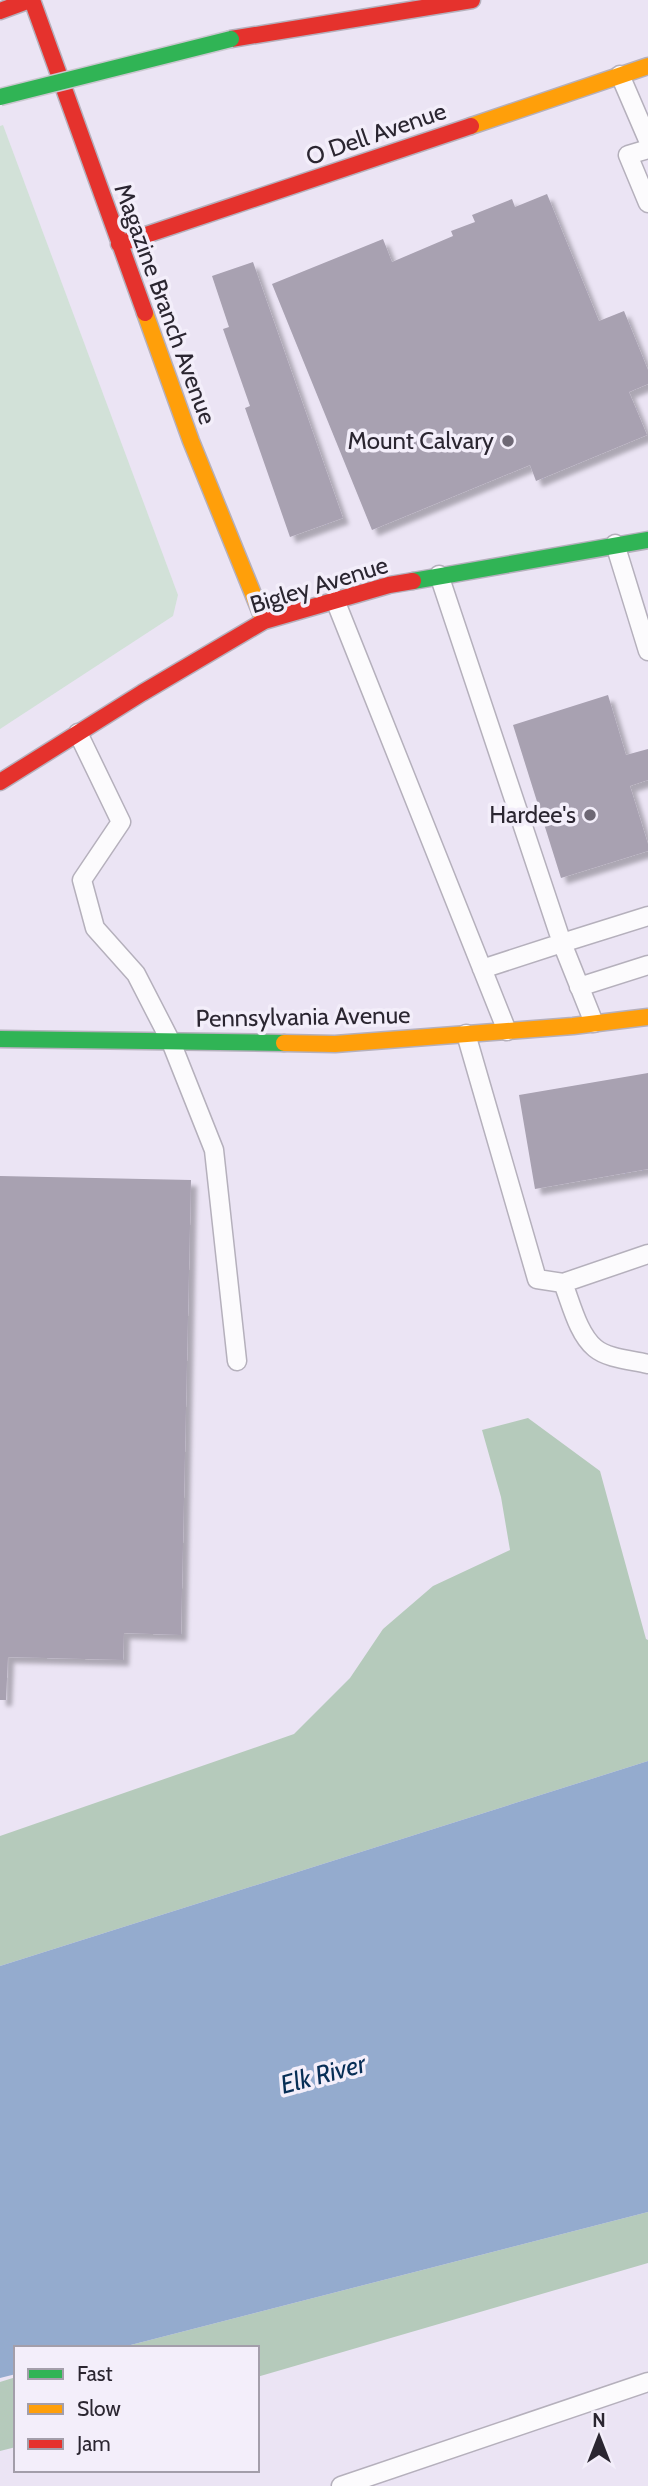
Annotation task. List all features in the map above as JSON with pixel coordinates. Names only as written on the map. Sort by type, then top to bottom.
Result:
[{"type":"main road","points":[[0,10],[31,0]]},
{"type":"main road","name":"Magazine Branch Avenue","points":[[31,0],[191,441],[264,621]]},
{"type":"main road","points":[[0,97],[231,40],[472,0]]},
{"type":"main road","name":"O Dell Avenue","points":[[119,244],[648,66]]},
{"type":"main road","name":"Bigley Avenue","points":[[0,782],[264,621],[388,585],[648,540]]},
{"type":"main road","name":"Pennsylvania Avenue","points":[[0,1040],[335,1044],[648,1017]]},
{"type":"lane","points":[[620,75],[648,140]]},
{"type":"lane","points":[[648,149],[628,155],[648,203]]},
{"type":"lane","points":[[615,544],[648,651]]},
{"type":"lane","points":[[439,575],[562,943],[594,1023]]},
{"type":"lane","points":[[335,600],[507,1031]]},
{"type":"lane","points":[[78,733],[121,822],[82,880],[95,928],[136,974],[171,1042],[214,1150],[237,1361]]},
{"type":"lane","points":[[482,969],[648,916]]},
{"type":"lane","points":[[579,987],[648,965]]},
{"type":"lane","points":[[466,1034],[537,1279],[563,1283],[648,1254]]},
{"type":"lane","points":[[563,1283],[582,1330],[594,1347],[611,1355],[648,1364]]},
{"type":"lane","points":[[341,2486],[648,2382]]},
{"type":"shaded area","points":[[3,125],[178,595],[173,616],[0,729],[0,126]]},
{"type":"green space","points":[[528,1418],[600,1471],[648,1640],[648,1761],[0,1966],[0,1836],[294,1734],[350,1678],[383,1629],[433,1586],[510,1550],[501,1497],[482,1430]]},
{"type":"green space","points":[[648,2212],[648,2263],[259,2376],[259,2346],[127,2346]]},
{"type":"green space","points":[[14,2378],[14,2448],[0,2451],[0,2382]]},
{"type":"water","name":"Elk River","points":[[648,1761],[648,2212],[127,2346],[14,2346],[14,2374],[0,2378],[0,1966]]},
{"type":"building","points":[[547,194],[599,321],[624,311],[648,370],[648,384],[629,392],[647,435],[536,481],[530,465],[372,530],[272,284],[383,239],[392,262],[453,236],[451,231],[475,222],[472,215],[512,199],[515,207]]},
{"type":"building","points":[[253,262],[343,518],[290,537],[245,408],[250,406],[223,329],[229,327],[212,276]]},
{"type":"building","name":"Hardee's","points":[[608,695],[626,755],[648,749],[648,780],[630,786],[648,851],[561,878],[513,725]]},
{"type":"building","points":[[648,1073],[648,1169],[535,1189],[519,1095]]},
{"type":"building","points":[[0,1176],[191,1180],[181,1635],[124,1633],[123,1660],[8,1657],[6,1700],[0,1700]]},
{"type":"traffic: fast","points":[[0,97],[231,39]]},
{"type":"traffic: fast","points":[[413,581],[648,540]]},
{"type":"traffic: fast","points":[[0,1039],[284,1043]]},
{"type":"traffic: slow","points":[[471,126],[648,66]]},
{"type":"traffic: slow","points":[[145,313],[191,441],[264,621]]},
{"type":"traffic: slow","points":[[284,1043],[335,1044],[573,1026],[648,1017]]},
{"type":"traffic: jam","points":[[0,11],[30,0]]},
{"type":"traffic: jam","points":[[32,0],[145,313]]},
{"type":"traffic: jam","points":[[231,39],[472,0]]},
{"type":"traffic: jam","points":[[119,244],[471,126]]},
{"type":"traffic: jam","points":[[0,782],[264,621],[389,585],[413,581]]},
{"type":"place","name":"Mount Calvary","points":[[508,441]]},
{"type":"place","name":"Hardee's","points":[[590,815]]}]
